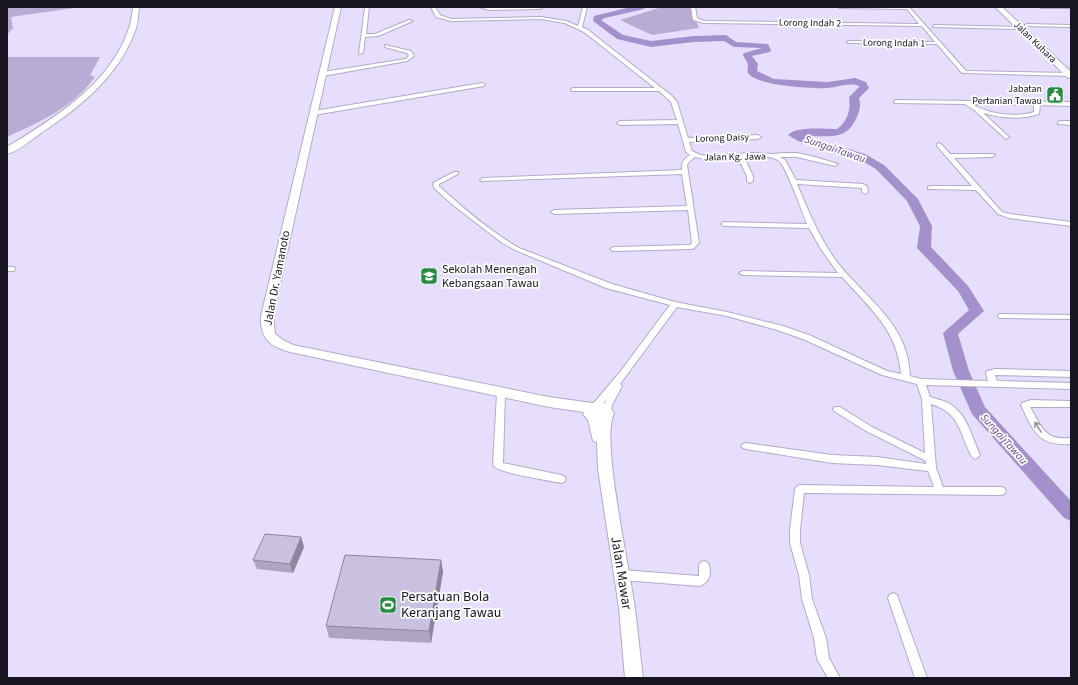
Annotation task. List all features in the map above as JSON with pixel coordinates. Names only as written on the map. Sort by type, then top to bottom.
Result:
[{"type":"main road","name":"Jalan Kuhara","points":[[998,7],[1071,66]]},
{"type":"main road","name":"Jalan Kuhara","points":[[1007,7],[1070,75]]},
{"type":"street","points":[[7,151],[58,118],[96,86],[127,45],[133,32],[136,7]]},
{"type":"street","name":"Jalan Dr. Yamanoto","points":[[338,7],[267,316],[267,333],[271,339],[278,344],[290,348],[549,402],[583,412],[598,413]]},
{"type":"street","points":[[361,53],[362,36],[367,7]]},
{"type":"street","name":"Jalan Kg. Jawa","points":[[433,7],[438,16],[445,19],[467,20],[549,18],[580,27],[661,89],[674,102],[689,152],[694,156],[704,158],[775,157],[782,160],[810,226],[829,257],[860,292],[894,335],[905,360],[906,378]]},
{"type":"street","points":[[481,7],[489,9],[540,8]]},
{"type":"street","points":[[580,27],[585,7]]},
{"type":"street","name":"Lorong Indah 2","points":[[693,7],[695,19],[698,21],[923,25]]},
{"type":"street","points":[[840,7],[908,7],[962,70],[967,73],[1070,75]]},
{"type":"street","points":[[1041,7],[1071,7]]},
{"type":"street","points":[[362,36],[376,35],[411,21]]},
{"type":"street","points":[[935,26],[1071,26]]},
{"type":"street","name":"Lorong Indah 1","points":[[849,42],[938,43]]},
{"type":"street","points":[[323,74],[407,60],[412,56],[409,52],[387,46]]},
{"type":"street","points":[[314,113],[482,85]]},
{"type":"street","points":[[573,90],[661,89]]},
{"type":"street","points":[[896,102],[1071,104]]},
{"type":"street","points":[[966,103],[977,110],[1006,137]]},
{"type":"street","points":[[977,110],[1005,115],[1032,116],[1037,113],[1037,104]]},
{"type":"street","points":[[620,123],[680,122]]},
{"type":"street","points":[[1060,123],[1071,123]]},
{"type":"street","name":"Lorong Daisy","points":[[686,140],[758,137]]},
{"type":"street","points":[[939,145],[976,188],[997,210],[1003,214],[1071,224]]},
{"type":"street","points":[[775,157],[786,155],[801,156],[835,164]]},
{"type":"street","points":[[949,156],[992,155]]},
{"type":"street","points":[[613,249],[692,246],[696,243],[685,172],[686,161],[694,156]]},
{"type":"street","points":[[742,157],[750,176],[750,181]]},
{"type":"street","points":[[483,180],[685,172]]},
{"type":"street","points":[[456,173],[436,183],[436,186],[455,204],[503,241],[532,256],[609,286],[675,304],[727,314],[780,328],[806,337],[885,372],[921,382],[1071,386]]},
{"type":"street","points":[[792,182],[862,186],[865,187],[866,192]]},
{"type":"street","points":[[930,188],[976,188]]},
{"type":"street","points":[[554,212],[691,208]]},
{"type":"street","points":[[724,224],[810,226]]},
{"type":"street","points":[[743,273],[844,275]]},
{"type":"street","points":[[598,413],[623,374],[675,304]]},
{"type":"street","points":[[1002,316],[1071,317]]},
{"type":"street","points":[[993,383],[990,373],[995,372],[1071,374]]},
{"type":"street","points":[[921,382],[926,399],[931,464],[940,490]]},
{"type":"street","points":[[501,393],[498,465],[504,468],[562,479]]},
{"type":"street","points":[[926,399],[945,406],[954,412],[962,422],[975,455]]},
{"type":"street","points":[[1071,404],[1031,403],[1024,406],[1046,438],[1055,441],[1071,441]]},
{"type":"street","points":[[837,410],[931,464]]},
{"type":"street","name":"Jalan Mawar","points":[[598,413],[605,469],[627,608],[634,678]]},
{"type":"street","points":[[746,446],[832,459],[931,464]]},
{"type":"street","points":[[834,678],[823,659],[820,638],[807,599],[804,575],[795,543],[800,489],[1001,491]]},
{"type":"street","points":[[622,576],[700,581],[705,577],[704,566]]},
{"type":"street","points":[[893,598],[921,678]]},
{"type":"shaded area","points":[[7,7],[81,7],[11,17],[13,28],[7,35]]},
{"type":"shaded area","points":[[662,7],[691,7],[699,28],[652,35],[620,20]]},
{"type":"shaded area","points":[[7,57],[100,57],[90,75],[95,77],[77,97],[43,120],[7,137]]},
{"type":"building","points":[[265,534],[301,537],[290,564],[253,560]]},
{"type":"building","name":"Persatuan Bola Keranjang Tawau","points":[[345,555],[441,560],[429,631],[326,626]]},
{"type":"waterway","name":"Sungai Tawau","points":[[641,7],[602,16],[597,18],[597,21],[620,37],[651,44],[694,39],[726,38],[734,44],[765,46],[767,50],[747,55],[753,64],[753,73],[772,82],[828,85],[855,81],[863,84],[864,88],[854,97],[856,108],[847,127],[840,132],[798,133],[793,135],[824,146],[861,156],[880,167],[912,199],[926,226],[924,248],[963,289],[977,311],[950,333],[961,371],[978,410],[1071,513]]},
{"type":"place","name":"Jabatan Pertanian Tawau","points":[[1055,95]]},
{"type":"place","name":"Sekolah Menengah Kebangsaan Tawau","points":[[429,276]]},
{"type":"place","name":"Persatuan Bola Keranjang Tawau","points":[[388,605]]}]
